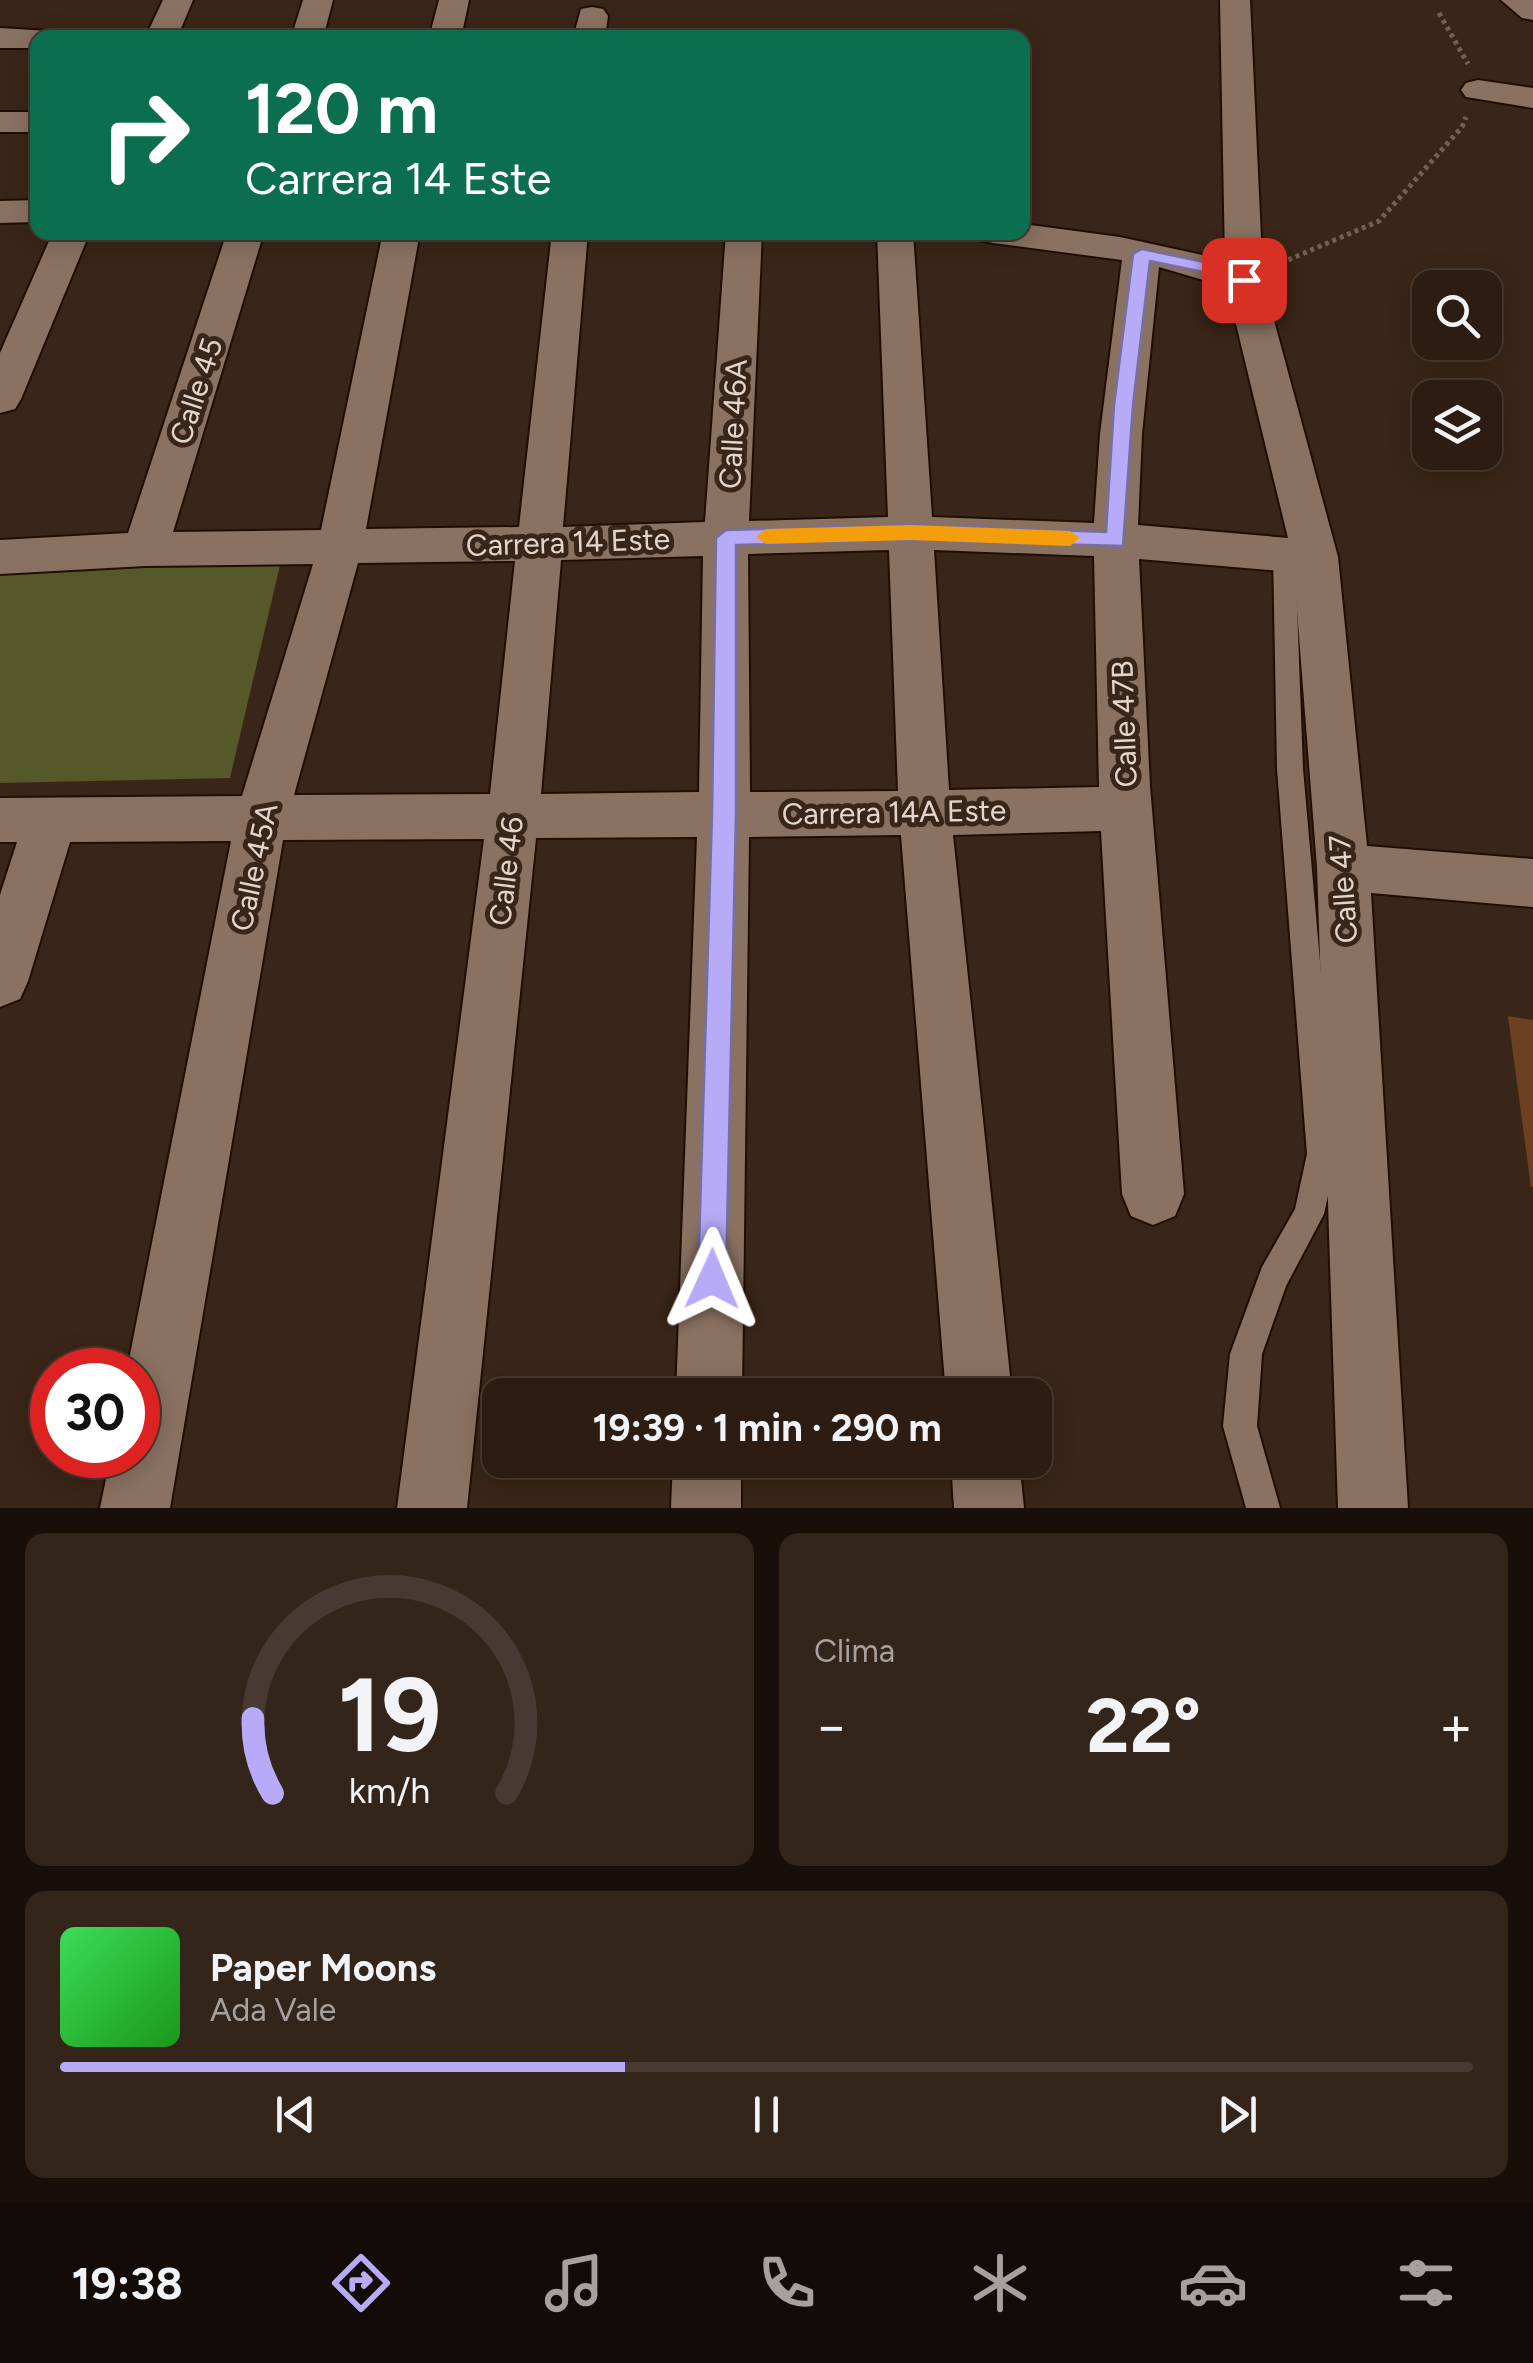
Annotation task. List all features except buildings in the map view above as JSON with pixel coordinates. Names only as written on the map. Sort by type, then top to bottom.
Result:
[{"type":"street","points":[[165,30],[178,0]]},
{"type":"street","points":[[309,30],[318,0]]},
{"type":"street","points":[[447,30],[454,0]]},
{"type":"street","name":"Calle 47","points":[[1234,0],[1244,280],[1299,555],[1343,867],[1372,1508]]},
{"type":"street","points":[[1516,0],[1533,11]]},
{"type":"street","points":[[0,38],[30,38]]},
{"type":"street","points":[[1478,90],[1533,98]]},
{"type":"street","points":[[0,122],[30,122]]},
{"type":"street","points":[[0,212],[30,211]]},
{"type":"street","points":[[1030,237],[1142,254],[1217,270],[1244,280]]},
{"type":"street","points":[[0,399],[69,240]]},
{"type":"street","name":"Calle 45","points":[[145,549],[243,240]]},
{"type":"street","name":"Calle 45A","points":[[135,1508],[261,820],[340,547],[400,240]]},
{"type":"street","name":"Calle 46","points":[[432,1508],[513,816],[569,240]]},
{"type":"street","name":"Calle 46A","points":[[709,1378],[724,814],[726,538],[744,240]]},
{"type":"street","points":[[895,240],[925,814],[976,1378]]},
{"type":"street","name":"Calle 47B","points":[[1142,254],[1124,405],[1116,540],[1127,808],[1153,1194]]},
{"type":"street","name":"Carrera 14 Este","points":[[0,557],[145,549],[539,544],[911,532],[1116,540],[1299,555]]},
{"type":"street","name":"Carrera 14A Este","points":[[25,821],[925,814],[1127,808]]},
{"type":"street","points":[[0,981],[25,821]]},
{"type":"street","points":[[1343,867],[1533,882]]},
{"type":"street","points":[[706,1508],[707,1478]]},
{"type":"street","points":[[986,1478],[989,1508]]},
{"type":"lane","points":[[1263,1508],[1240,1426],[1246,1354],[1274,1278],[1308,1214],[1322,1154],[1290,769],[1299,555]]},
{"type":"path","points":[[1244,280],[1379,221],[1462,127],[1478,90],[1466,58],[1439,13]]},
{"type":"green space","points":[[281,561],[230,778],[0,783],[0,566]]},
{"type":"slow traffic","points":[[766,537],[911,532],[1070,538]]},
{"type":"route","points":[[712,1279],[724,814],[726,538],[911,532],[1116,540],[1124,405],[1142,254],[1217,270],[1244,280]]}]
